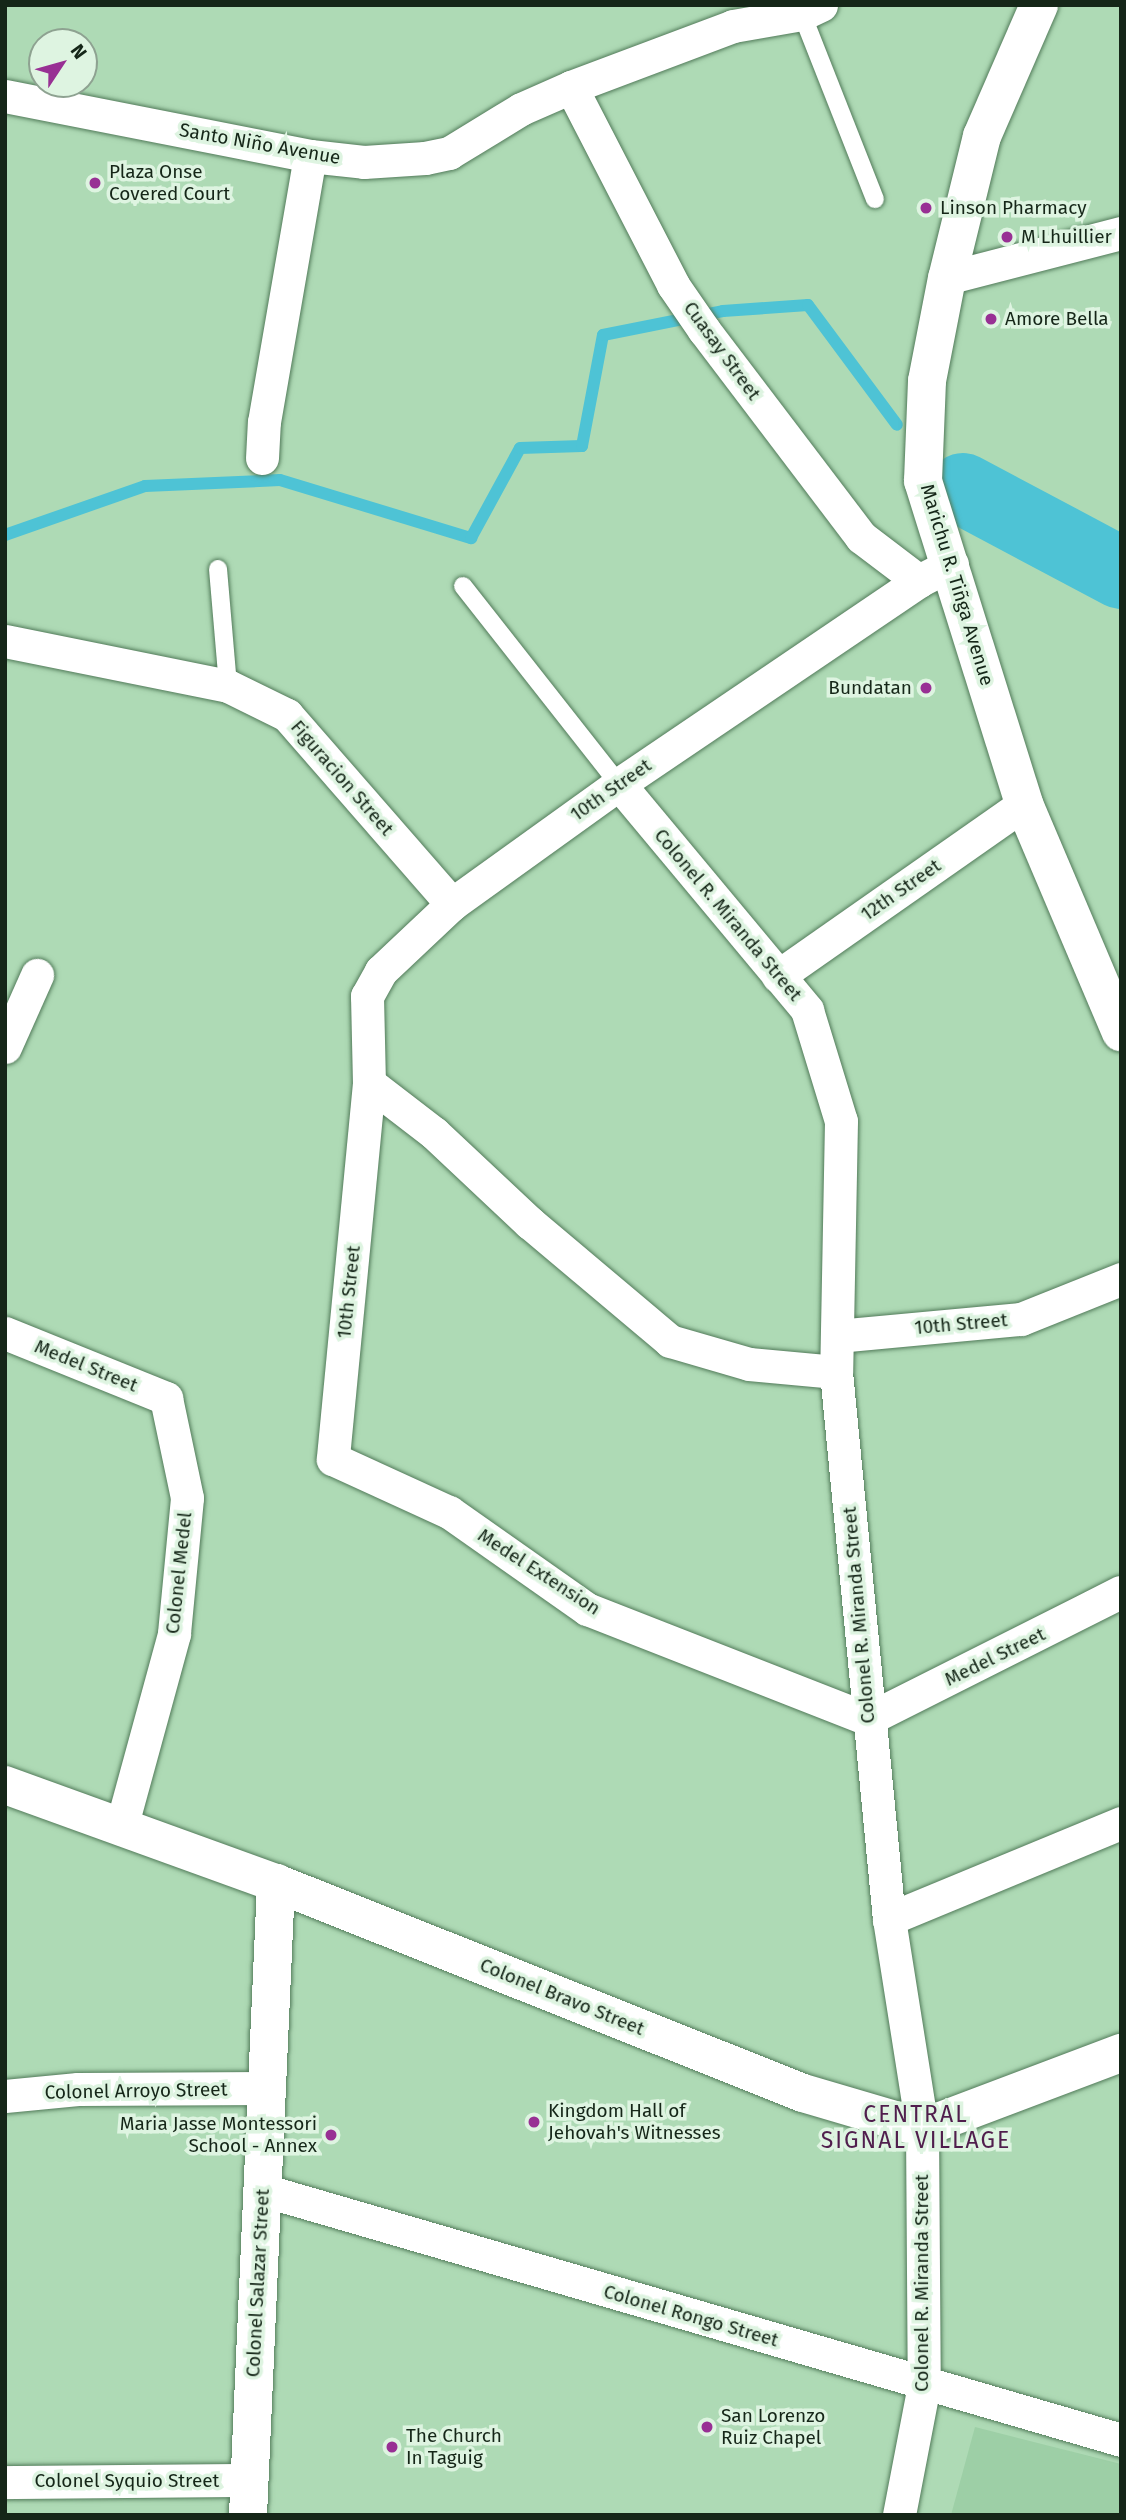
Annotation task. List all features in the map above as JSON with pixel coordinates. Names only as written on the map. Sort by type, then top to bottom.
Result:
[{"type":"main road","name":"Marichu R. Tiñga Avenue","points":[[1039,5],[982,136],[947,278],[927,382],[923,481],[952,564],[1024,804],[1121,1032]]},
{"type":"main road","name":"Colonel Bravo Street","points":[[5,1784],[276,1883],[803,2093],[922,2128]]},
{"type":"main road","name":"Colonel Salazar Street","points":[[248,2497],[276,1883]]},
{"type":"main road","points":[[922,2128],[1121,2053]]},
{"type":"street","name":"Santo Niño Avenue","points":[[5,96],[310,156],[363,162],[449,153],[521,109],[730,16],[812,9]]},
{"type":"street","name":"Cuasay Street","points":[[571,88],[673,285],[704,330],[860,537],[919,581]]},
{"type":"street","points":[[262,458],[264,422],[310,156]]},
{"type":"street","points":[[947,278],[1121,233]]},
{"type":"street","name":"10th Street","points":[[333,1460],[369,1083],[367,996],[381,971],[452,904],[619,783],[919,581],[952,564]]},
{"type":"street","name":"Figuracion Street","points":[[5,641],[228,686],[287,715],[452,904]]},
{"type":"street","name":"Colonel R. Miranda Street","points":[[619,783],[807,1010],[841,1121],[836,1372],[889,1919],[922,2128],[925,2385],[899,2515]]},
{"type":"street","name":"12th Street","points":[[778,976],[1024,804]]},
{"type":"street","points":[[5,1047],[37,975]]},
{"type":"street","points":[[369,1083],[434,1133],[530,1223],[670,1341],[749,1364],[836,1372]]},
{"type":"street","name":"10th Street","points":[[836,1336],[1021,1319],[1121,1279]]},
{"type":"street","name":"Medel Street","points":[[5,1333],[166,1398]]},
{"type":"street","name":"Colonel Medel","points":[[121,1828],[174,1634],[187,1498],[166,1398]]},
{"type":"street","name":"Medel Extension","points":[[333,1460],[449,1512],[587,1609],[868,1719]]},
{"type":"street","name":"Medel Street","points":[[868,1719],[1121,1592]]},
{"type":"street","points":[[889,1919],[1121,1823]]},
{"type":"street","name":"Colonel Arroyo Street","points":[[5,2096],[78,2089],[267,2088]]},
{"type":"street","name":"Colonel Rongo Street","points":[[263,2190],[1121,2440]]},
{"type":"street","name":"Colonel Syquio Street","points":[[5,2482],[248,2497]]},
{"type":"lane","points":[[812,9],[875,199]]},
{"type":"lane","points":[[218,569],[228,686]]},
{"type":"lane","points":[[463,586],[619,783]]},
{"type":"shaded area","points":[[975,2427],[1121,2464],[1121,2515],[951,2515]]},
{"type":"waterway","points":[[5,535],[145,486],[280,480],[471,538],[520,448],[582,446],[603,335],[723,311],[808,305],[897,425]]},
{"type":"waterway","points":[[963,489],[1121,573]]},
{"type":"place","name":"Plaza Onse Covered Court","points":[[95,183]]},
{"type":"place","name":"Linson Pharmacy","points":[[926,208]]},
{"type":"place","name":"M Lhuillier","points":[[1007,237]]},
{"type":"place","name":"Amore Bella","points":[[991,319]]},
{"type":"place","name":"Bundatan","points":[[926,688]]},
{"type":"place","name":"Kingdom Hall of Jehovah's Witnesses","points":[[534,2122]]},
{"type":"place","name":"Maria Jasse Montessori School - Annex","points":[[331,2135]]},
{"type":"place","name":"San Lorenzo Ruiz Chapel","points":[[707,2427]]},
{"type":"place","name":"The Church In Taguig","points":[[392,2447]]},
{"type":"district","name":"CENTRAL SIGNAL VILLAGE","points":[[916,2127]]}]
